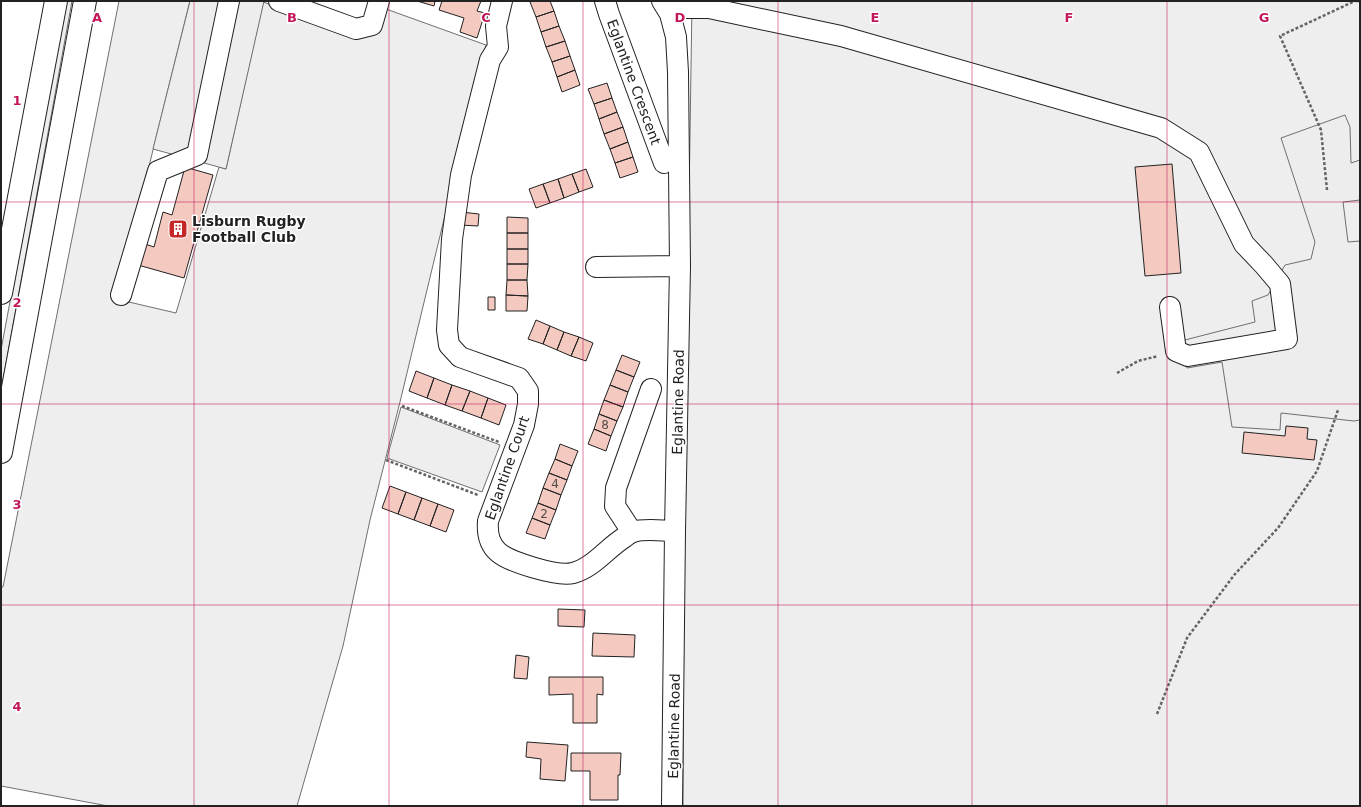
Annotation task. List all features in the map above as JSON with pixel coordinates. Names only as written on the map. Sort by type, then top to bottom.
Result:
[{"type":"highway","points":[[1,293],[56,1]]},
{"type":"highway","points":[[1,452],[85,1]]},
{"type":"street","points":[[121,295],[158,171],[197,155],[230,1]]},
{"type":"street","points":[[279,1],[356,29],[372,25],[379,1]]},
{"type":"street","name":"Eglantine Court","points":[[502,1],[496,26],[498,47],[490,60],[461,175],[452,239],[447,330],[449,345],[460,357],[519,378],[528,391],[528,404],[524,425],[488,521],[488,532],[491,542],[497,551],[505,557],[548,572],[572,574],[586,568],[632,532]]},
{"type":"street","name":"Eglantine Crescent","points":[[605,1],[664,163]]},
{"type":"street","points":[[666,8],[709,8],[841,36],[1161,128],[1198,152],[1244,244],[1280,284],[1287,339],[1188,356],[1176,351],[1170,307]]},
{"type":"street","name":"Eglantine Road","points":[[666,8],[676,37],[678,72],[680,266],[672,806]]},
{"type":"street","points":[[596,267],[680,266]]},
{"type":"street","points":[[651,390],[616,488],[615,506],[632,532],[647,530],[675,531]]},
{"type":"path","points":[[1327,190],[1321,130],[1280,36],[1355,1],[1360,1]]},
{"type":"path","points":[[1117,373],[1138,362],[1176,351]]},
{"type":"path","points":[[402,406],[516,448]]},
{"type":"path","points":[[1157,714],[1187,638],[1235,574],[1278,528],[1317,471],[1338,410]]},
{"type":"path","points":[[386,460],[495,501]]},
{"type":"shaded area","points":[[66,1],[72,1],[1,391],[1,350]]},
{"type":"shaded area","points":[[119,1],[190,1],[116,299],[176,313],[219,167],[226,169],[263,2],[354,35],[386,9],[486,45],[370,520],[343,646],[297,806],[108,806],[1,786],[1,587],[3,587]]},
{"type":"shaded area","points":[[190,1],[264,1],[226,169],[153,149]]},
{"type":"shaded area","points":[[692,1],[1360,1],[1360,806],[683,806],[684,534]]},
{"type":"shaded area","points":[[1345,115],[1350,127],[1351,163],[1360,160],[1360,200],[1343,202],[1348,242],[1360,241],[1360,420],[1354,421],[1281,413],[1280,430],[1232,427],[1222,362],[1187,368],[1181,341],[1255,322],[1252,301],[1268,295],[1285,265],[1311,259],[1315,242],[1281,138]]},
{"type":"shaded area","points":[[401,407],[500,445],[482,492],[387,458]]},
{"type":"building","points":[[417,1],[435,1],[434,6]]},
{"type":"building","points":[[442,1],[481,1],[477,11],[485,13],[477,38],[460,32],[464,18],[439,10]]},
{"type":"building","points":[[550,1],[554,11],[536,17],[530,2]]},
{"type":"building","points":[[554,11],[559,26],[541,32],[536,17]]},
{"type":"building","points":[[559,26],[565,41],[546,47],[541,32]]},
{"type":"building","points":[[565,41],[570,56],[552,62],[546,47]]},
{"type":"building","points":[[570,56],[575,70],[557,77],[552,62]]},
{"type":"building","points":[[575,70],[580,85],[562,92],[557,77]]},
{"type":"building","points":[[607,83],[612,98],[594,104],[588,89]]},
{"type":"building","points":[[612,98],[617,112],[599,119],[594,104]]},
{"type":"building","points":[[617,112],[623,127],[604,134],[599,119]]},
{"type":"building","points":[[623,127],[628,142],[610,149],[604,134]]},
{"type":"building","points":[[628,142],[633,157],[615,163],[610,149]]},
{"type":"building","points":[[633,157],[638,172],[620,178],[615,163]]},
{"type":"building","points":[[1172,164],[1181,273],[1145,276],[1135,167]]},
{"type":"building","name":"Lisburn Rugby Football Club","points":[[185,167],[213,175],[184,278],[138,265],[145,244],[154,247],[163,212],[172,215]]},
{"type":"building","points":[[586,169],[593,187],[579,192],[572,174]]},
{"type":"building","points":[[572,174],[579,192],[564,198],[558,179]]},
{"type":"building","points":[[558,179],[564,198],[550,203],[543,184]]},
{"type":"building","points":[[543,184],[550,203],[536,208],[529,189]]},
{"type":"building","points":[[461,212],[479,214],[478,226],[460,225]]},
{"type":"building","points":[[507,217],[528,218],[528,233],[507,233]]},
{"type":"building","points":[[507,233],[528,233],[528,249],[507,249]]},
{"type":"building","points":[[507,249],[528,249],[528,264],[507,264]]},
{"type":"building","points":[[507,264],[528,264],[527,280],[507,280]]},
{"type":"building","points":[[507,280],[527,280],[528,296],[506,295]]},
{"type":"building","points":[[506,295],[528,296],[527,311],[506,311]]},
{"type":"building","points":[[488,297],[495,297],[495,310],[488,310]]},
{"type":"building","points":[[536,320],[550,326],[543,344],[528,339]]},
{"type":"building","points":[[550,326],[564,332],[557,350],[543,344]]},
{"type":"building","points":[[564,332],[579,337],[571,356],[557,350]]},
{"type":"building","points":[[579,337],[593,343],[586,361],[571,356]]},
{"type":"building","points":[[622,355],[640,362],[634,377],[616,370]]},
{"type":"building","points":[[616,370],[634,377],[628,392],[610,385]]},
{"type":"building","points":[[416,371],[434,378],[427,398],[409,391]]},
{"type":"building","points":[[434,378],[452,385],[445,405],[427,398]]},
{"type":"building","points":[[452,385],[470,391],[462,411],[445,405]]},
{"type":"building","points":[[610,385],[628,392],[623,407],[604,400]]},
{"type":"building","points":[[470,391],[488,398],[481,418],[462,411]]},
{"type":"building","points":[[488,398],[506,405],[499,425],[481,418]]},
{"type":"building","points":[[604,400],[623,407],[617,421],[599,414]]},
{"type":"building","points":[[599,414],[617,421],[611,436],[594,429]]},
{"type":"building","points":[[1286,426],[1308,428],[1307,439],[1317,440],[1314,460],[1242,453],[1244,432],[1285,436]]},
{"type":"building","points":[[594,429],[611,436],[606,451],[588,444]]},
{"type":"building","points":[[560,444],[578,451],[572,466],[555,459]]},
{"type":"building","points":[[555,459],[572,466],[567,480],[549,473]]},
{"type":"building","points":[[549,473],[567,480],[561,495],[543,488]]},
{"type":"building","points":[[390,486],[406,492],[398,514],[382,508]]},
{"type":"building","points":[[543,488],[561,495],[556,510],[538,503]]},
{"type":"building","points":[[406,492],[422,498],[414,520],[398,514]]},
{"type":"building","points":[[422,498],[438,504],[430,526],[414,520]]},
{"type":"building","points":[[538,503],[556,510],[550,525],[532,518]]},
{"type":"building","points":[[438,504],[454,510],[446,532],[430,526]]},
{"type":"building","points":[[532,518],[550,525],[545,539],[526,533]]},
{"type":"building","points":[[558,609],[585,610],[584,627],[558,626]]},
{"type":"building","points":[[593,633],[635,635],[634,657],[592,656]]},
{"type":"building","points":[[516,655],[529,657],[527,679],[514,678]]},
{"type":"building","points":[[549,677],[603,677],[603,695],[597,694],[597,723],[573,723],[573,694],[549,695]]},
{"type":"building","points":[[527,742],[568,745],[565,781],[540,779],[541,759],[526,757]]},
{"type":"building","points":[[571,753],[621,753],[620,775],[618,775],[618,800],[590,800],[590,771],[571,771]]},
{"type":"place","name":"Lisburn Rugby Football Club","points":[[178,229]]}]
